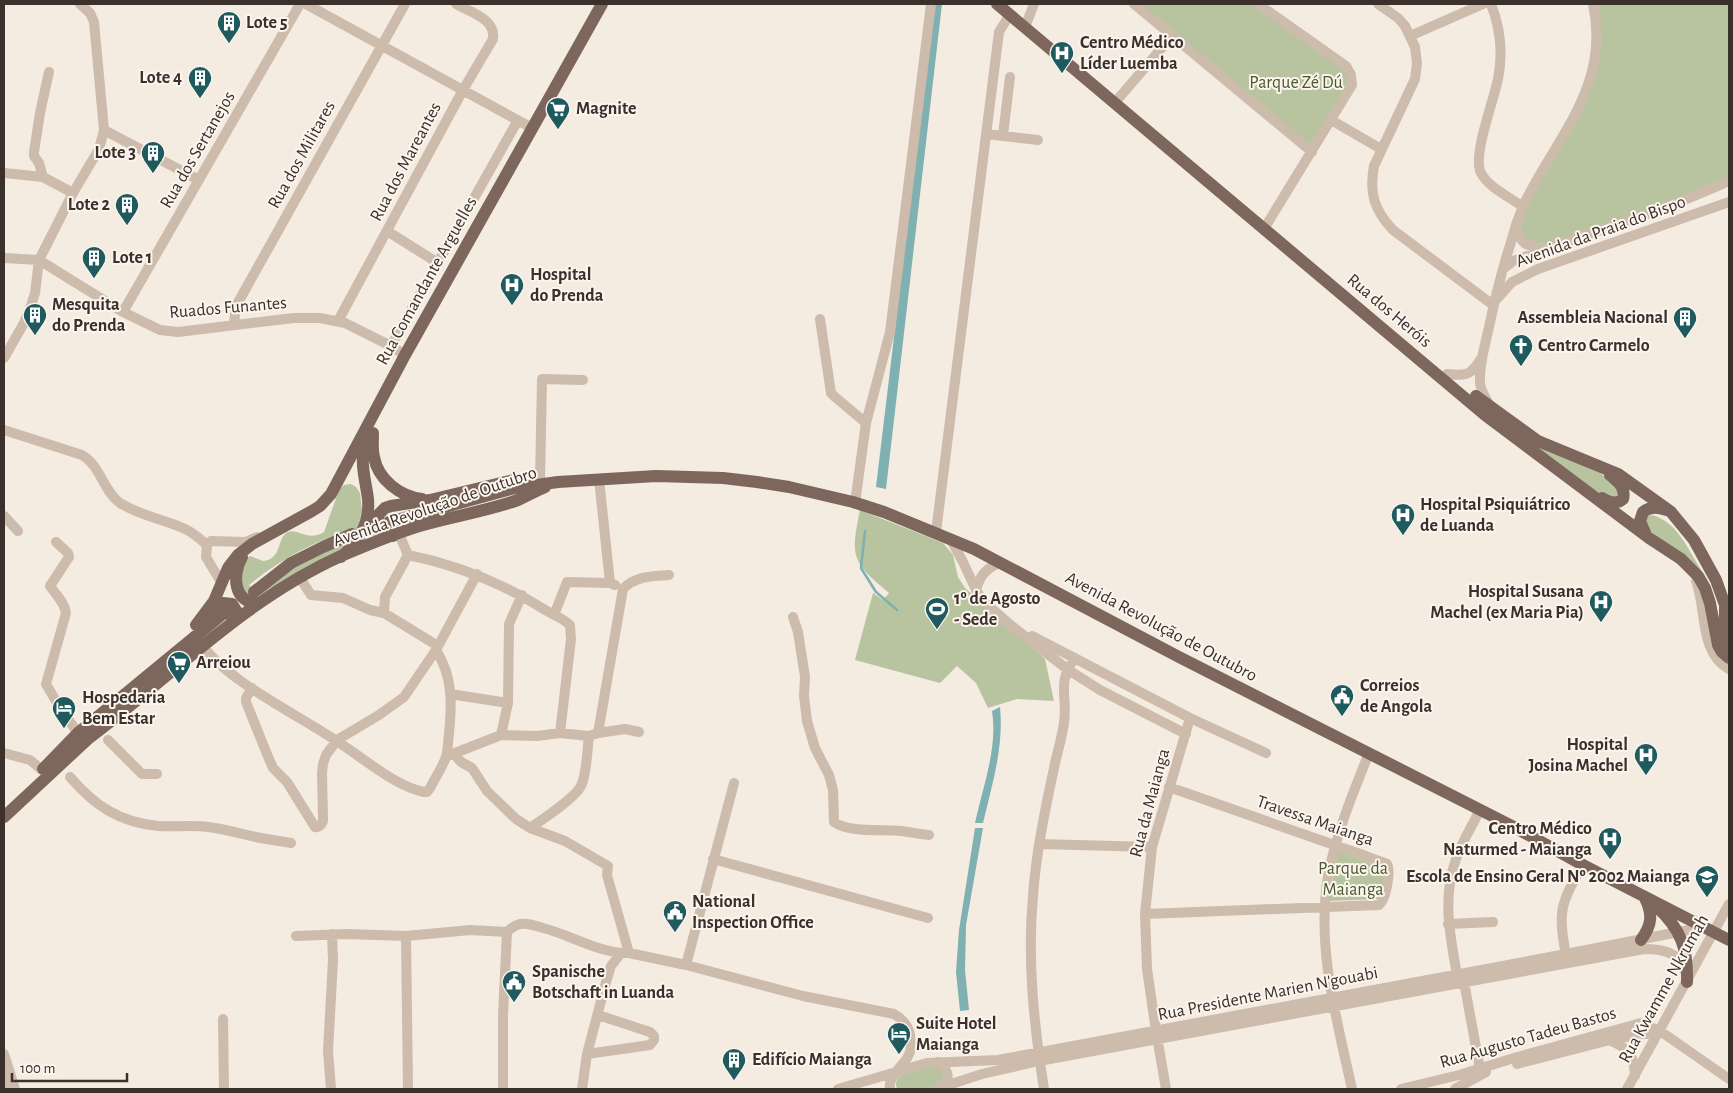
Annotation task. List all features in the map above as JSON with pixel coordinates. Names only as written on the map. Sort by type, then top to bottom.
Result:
[{"type":"main road","name":"Rua Comandante Arguelles","points":[[196,625],[214,601],[228,568],[238,555],[252,544],[299,520],[320,506],[331,494],[405,355],[602,4]]},
{"type":"main road","name":"Rua Comandante Arguelles","points":[[430,500],[405,495],[396,490],[384,478],[374,459],[374,426],[609,4]]},
{"type":"main road","name":"Rua dos Heróis","points":[[998,4],[1027,22],[1447,374],[1497,413],[1544,444],[1618,474],[1671,512],[1694,540],[1716,580],[1724,606],[1727,643],[1729,645]]},
{"type":"main road","name":"Rua dos Heróis","points":[[1007,9],[1485,415],[1688,565],[1698,576],[1705,588],[1710,603],[1718,645],[1729,658]]},
{"type":"main road","points":[[341,557],[356,541],[365,524],[368,500],[363,476],[363,457],[367,440],[374,426]]},
{"type":"main road","points":[[1586,491],[1610,502],[1623,499],[1623,490],[1619,483],[1595,465]]},
{"type":"main road","name":"Avenida Revolução de Outubro","points":[[557,482],[518,500],[421,526],[383,532],[379,527],[378,517],[381,511],[391,506],[430,500],[513,480],[557,482],[656,476],[723,478],[789,487],[855,503],[884,512],[950,538],[1729,940]]},
{"type":"main road","points":[[1649,538],[1641,526],[1640,518],[1643,512],[1648,508],[1658,507],[1671,512]]},
{"type":"main road","name":"Avenida Revolução de Outubro","points":[[257,597],[300,578],[393,530]]},
{"type":"main road","name":"Avenida Revolução de Outubro","points":[[4,808],[42,770],[228,617],[257,597],[291,563],[322,547],[353,536]]},
{"type":"main road","points":[[252,544],[240,561],[237,570],[236,586],[244,598],[254,604],[257,597]]},
{"type":"main road","points":[[81,738],[111,698],[219,606],[227,603],[236,608],[237,612],[228,617]]},
{"type":"main road","name":"Avenida Revolução de Outubro","points":[[4,816],[81,738],[125,711],[202,645],[228,617]]},
{"type":"main road","points":[[1644,896],[1672,922],[1678,932],[1686,956],[1687,982]]},
{"type":"main road","points":[[1641,940],[1650,926],[1651,918],[1644,896]]},
{"type":"street","points":[[4,358],[30,309],[35,293],[39,260],[99,149],[104,130],[94,22],[90,13],[80,4]]},
{"type":"street","name":"Rua dos Sertanejos","points":[[123,312],[300,4]]},
{"type":"street","points":[[306,4],[532,128]]},
{"type":"street","name":"Rua dos Militares","points":[[234,324],[236,306],[405,4]]},
{"type":"street","name":"Rua dos Mareantes","points":[[338,321],[463,90],[493,39],[492,28],[486,20],[456,4]]},
{"type":"street","points":[[855,503],[866,423],[890,332],[931,4]]},
{"type":"street","points":[[1027,22],[1034,4]]},
{"type":"street","points":[[1134,4],[1312,152]]},
{"type":"street","points":[[1258,4],[1346,66],[1352,75],[1352,84],[1332,120],[1267,224]]},
{"type":"street","points":[[1378,4],[1398,18],[1405,26],[1415,47],[1417,63],[1415,79],[1374,166],[1372,179],[1374,201],[1383,220],[1393,230],[1493,305]]},
{"type":"street","points":[[1410,36],[1483,4]]},
{"type":"street","points":[[1491,4],[1498,27],[1500,65],[1479,156],[1479,164],[1484,177],[1491,184],[1523,207]]},
{"type":"street","points":[[1497,413],[1485,398],[1480,387],[1480,368],[1493,305],[1502,270],[1523,207],[1571,122],[1594,70],[1598,28],[1593,4]]},
{"type":"street","points":[[936,532],[999,32],[1007,9]]},
{"type":"street","points":[[1118,99],[1172,36]]},
{"type":"street","points":[[43,177],[34,152],[40,112],[50,72]]},
{"type":"street","points":[[1003,136],[1010,76]]},
{"type":"street","points":[[391,346],[518,120]]},
{"type":"street","points":[[1332,120],[1382,149]]},
{"type":"street","points":[[104,130],[199,180]]},
{"type":"street","points":[[986,134],[1038,140]]},
{"type":"street","points":[[4,173],[29,174],[43,177],[73,194]]},
{"type":"street","name":"Avenida da Praia do Bispo","points":[[1502,270],[1513,260],[1679,202],[1729,181]]},
{"type":"street","name":"Avenida da Praia do Bispo","points":[[1493,305],[1512,282],[1538,269],[1729,202]]},
{"type":"street","points":[[1516,225],[1522,242],[1531,247],[1546,250]]},
{"type":"street","points":[[387,231],[438,263]]},
{"type":"street","points":[[1533,254],[1531,263],[1538,269]]},
{"type":"street","name":"Ruados Funantes","points":[[4,258],[39,260],[123,312],[168,332],[294,318],[320,318],[338,321],[391,346],[405,355]]},
{"type":"street","points":[[820,318],[831,393],[866,423]]},
{"type":"street","points":[[1447,374],[1463,375],[1470,372],[1476,367],[1483,355]]},
{"type":"street","points":[[540,481],[542,379],[583,380]]},
{"type":"street","points":[[4,430],[87,458],[107,490],[117,500],[144,514],[184,528],[207,545]]},
{"type":"street","points":[[221,582],[206,557],[207,545],[211,541],[245,542],[264,534],[311,507],[342,473]]},
{"type":"street","points":[[599,479],[610,583]]},
{"type":"street","points":[[4,516],[18,531]]},
{"type":"street","points":[[393,530],[408,555],[440,562],[477,574],[522,595],[567,622],[571,628],[560,733]]},
{"type":"street","points":[[950,538],[983,601],[1013,627],[1067,669],[1100,690],[1186,734]]},
{"type":"street","points":[[56,542],[66,550],[68,557],[50,586],[61,599],[66,612],[46,684],[81,738]]},
{"type":"street","points":[[384,612],[385,597],[408,555]]},
{"type":"street","points":[[976,590],[983,573],[998,562]]},
{"type":"street","points":[[1688,565],[1701,595],[1708,642],[1714,654],[1729,669]]},
{"type":"street","points":[[252,688],[246,698],[246,702],[273,768],[287,782],[316,827],[322,824],[324,819],[323,764],[326,755],[337,740],[379,715],[404,697],[437,648],[477,574]]},
{"type":"street","points":[[530,828],[572,797],[580,788],[593,735],[623,589],[633,580],[670,575]]},
{"type":"street","points":[[202,645],[208,654],[222,667],[252,688],[337,740],[388,776],[428,792],[450,755],[450,694],[447,672],[437,648],[384,612],[370,610],[343,598],[311,595],[300,578]]},
{"type":"street","points":[[1716,580],[1729,597]]},
{"type":"street","points":[[554,615],[567,582],[610,583],[623,589]]},
{"type":"street","points":[[501,735],[508,702],[509,624],[522,595]]},
{"type":"street","points":[[793,617],[798,632],[805,677],[804,696],[807,721],[815,748],[834,790],[834,822],[839,826],[850,828],[902,831],[929,835]]},
{"type":"street","points":[[1013,627],[1190,718],[1266,753]]},
{"type":"street","points":[[1044,1089],[1033,1004],[1032,896],[1039,844],[1064,722],[1064,686],[1067,669],[1075,658]]},
{"type":"street","points":[[450,694],[508,702]]},
{"type":"street","name":"Rua da Maianga","points":[[1166,1089],[1147,969],[1145,914],[1152,847],[1190,718]]},
{"type":"street","points":[[450,755],[501,735],[537,736],[560,733],[593,735],[624,729],[633,729],[639,732]]},
{"type":"street","points":[[108,740],[142,774],[157,774]]},
{"type":"street","points":[[4,753],[30,760],[42,770]]},
{"type":"street","points":[[1352,1089],[1333,1003],[1325,952],[1325,907],[1328,876],[1336,845],[1350,800],[1368,753]]},
{"type":"street","points":[[450,755],[472,768],[487,791],[504,810],[530,828],[565,841],[608,866],[607,875],[625,953]]},
{"type":"street","points":[[70,777],[102,808],[129,820],[158,826],[222,829],[291,843]]},
{"type":"street","points":[[686,966],[734,783]]},
{"type":"street","name":"Travessa Maianga","points":[[1145,914],[1376,905],[1382,904],[1384,901],[1389,871],[1388,866],[1384,863],[1169,787]]},
{"type":"street","points":[[1456,1089],[1481,1071],[1448,924],[1447,906],[1456,857],[1480,810]]},
{"type":"street","points":[[1039,844],[1152,847]]},
{"type":"street","points":[[713,859],[928,918]]},
{"type":"street","points":[[1566,954],[1562,934],[1562,907],[1570,886],[1582,865]]},
{"type":"street","name":"Rua Kwamme Nkrumah","points":[[1627,1089],[1687,982],[1709,929],[1729,904]]},
{"type":"street","points":[[1448,924],[1493,922]]},
{"type":"street","points":[[503,1089],[503,1016],[507,932],[513,926],[521,924],[530,924],[556,931],[579,940],[625,953],[686,966],[802,996],[894,1014],[902,1018],[907,1026],[911,1048],[909,1055],[890,1080],[890,1089]]},
{"type":"street","name":"Rua Presidente Marien N'gouabi","points":[[1460,979],[1566,954],[1678,932],[1709,929]]},
{"type":"street","points":[[296,936],[332,934],[406,936],[470,930],[507,932]]},
{"type":"street","points":[[331,1089],[328,1050],[333,960],[332,934]]},
{"type":"street","points":[[406,936],[408,1089]]},
{"type":"street","name":"Rua Presidente Marien N'gouabi","points":[[940,1088],[1039,1057],[1460,979],[1644,949],[1670,952],[1681,962],[1687,982]]},
{"type":"street","points":[[582,1089],[587,1054],[611,966],[625,953]]},
{"type":"street","points":[[587,1054],[650,1045],[654,1040],[654,1036],[650,1032],[598,1015]]},
{"type":"street","points":[[224,1019],[224,1089]]},
{"type":"street","name":"Rua Augusto Tadeu Bastos","points":[[1481,1071],[1514,1058],[1642,1024],[1660,1031]]},
{"type":"street","points":[[1660,1031],[1729,1079]]},
{"type":"street","name":"Rua Augusto Tadeu Bastos","points":[[1401,1089],[1610,1040],[1660,1031]]},
{"type":"street","points":[[1610,1040],[1621,1045],[1630,1053],[1634,1064],[1635,1076]]},
{"type":"street","points":[[4,1054],[15,1089]]},
{"type":"street","name":"Rua Presidente Marien N'gouabi","points":[[838,1089],[916,1066],[938,1062],[959,1063],[1039,1057]]},
{"type":"street","points":[[938,1062],[944,1066],[948,1073],[948,1080],[940,1088]]},
{"type":"street","points":[[4,1079],[7,1089]]},
{"type":"street","points":[[1437,1081],[1445,1086],[1445,1089]]},
{"type":"green space","name":"Parque Zé Dú","points":[[1134,4],[1258,4],[1340,60],[1352,80],[1312,152]]},
{"type":"green space","points":[[1593,4],[1729,4],[1729,181],[1546,250],[1519,236],[1523,207],[1593,72]]},
{"type":"green space","points":[[1526,439],[1600,473],[1608,479],[1619,494],[1612,500],[1594,490]]},
{"type":"green space","points":[[351,484],[356,487],[360,493],[362,511],[357,531],[344,549],[255,598],[248,596],[238,578],[247,558],[250,556],[263,561],[274,556],[284,535],[288,532],[292,531],[313,536],[324,532],[339,490],[344,485]],"holes":[[[345,531],[256,593],[249,585],[271,568],[307,547]]]},
{"type":"green space","name":"1º de Agosto - Sede","points":[[860,510],[943,543],[953,555],[958,577],[965,588],[1045,659],[1054,701],[1017,699],[988,708],[976,683],[957,666],[940,683],[855,660],[873,593],[883,600],[889,593],[867,574],[857,558],[855,539]]},
{"type":"green space","points":[[1652,515],[1676,530],[1702,571],[1645,526],[1647,516]]},
{"type":"green space","name":"Parque da Maianga","points":[[1338,851],[1386,869],[1380,899],[1329,901]]},
{"type":"green space","points":[[916,1067],[941,1067],[944,1080],[929,1089],[897,1089],[898,1078]]},
{"type":"water","points":[[934,4],[942,4],[886,489],[876,487]]},
{"type":"water","points":[[1000,707],[999,751],[993,780],[983,823],[975,823],[991,753],[993,739],[992,711]]},
{"type":"water","points":[[975,828],[983,828],[966,925],[965,970],[969,1010],[960,1011],[956,972],[959,930]]},
{"type":"waterway","points":[[865,531],[861,568],[876,592],[897,610]]},
{"type":"tunnel","points":[[354,539],[390,527]]},
{"type":"place","name":"Lote 5","points":[[229,44]]},
{"type":"place","name":"Centro Médico Líder Luemba","points":[[1062,74]]},
{"type":"place","name":"Lote 4","points":[[200,99]]},
{"type":"place","name":"Magnite","points":[[558,130]]},
{"type":"place","name":"Lote 3","points":[[153,174]]},
{"type":"place","name":"Lote 2","points":[[127,226]]},
{"type":"place","name":"Lote 1","points":[[94,279]]},
{"type":"place","name":"Hospital do Prenda","points":[[512,306]]},
{"type":"place","name":"Mesquita do Prenda","points":[[35,336]]},
{"type":"place","name":"Assembleia Nacional","points":[[1685,339]]},
{"type":"place","name":"Centro Carmelo","points":[[1521,367]]},
{"type":"place","name":"Hospital Psiquiátrico de Luanda","points":[[1403,536]]},
{"type":"place","name":"Hospital Susana Machel (ex Maria Pia)","points":[[1601,623]]},
{"type":"place","name":"1º de Agosto - Sede","points":[[937,630]]},
{"type":"place","name":"Arreiou","points":[[179,684]]},
{"type":"place","name":"Correios de Angola","points":[[1342,717]]},
{"type":"place","name":"Hospedaria Bem Estar","points":[[64,729]]},
{"type":"place","name":"Hospital Josina Machel","points":[[1646,776]]},
{"type":"place","name":"Centro Médico Naturmed - Maianga","points":[[1610,860]]},
{"type":"place","name":"Escola de Ensino Geral Nº 2002 Maianga","points":[[1707,898]]},
{"type":"place","name":"National Inspection Office","points":[[675,933]]},
{"type":"place","name":"Spanische Botschaft in Luanda","points":[[514,1003]]},
{"type":"place","name":"Suite Hotel Maianga","points":[[899,1055]]},
{"type":"place","name":"Edifício Maianga","points":[[734,1081]]}]
